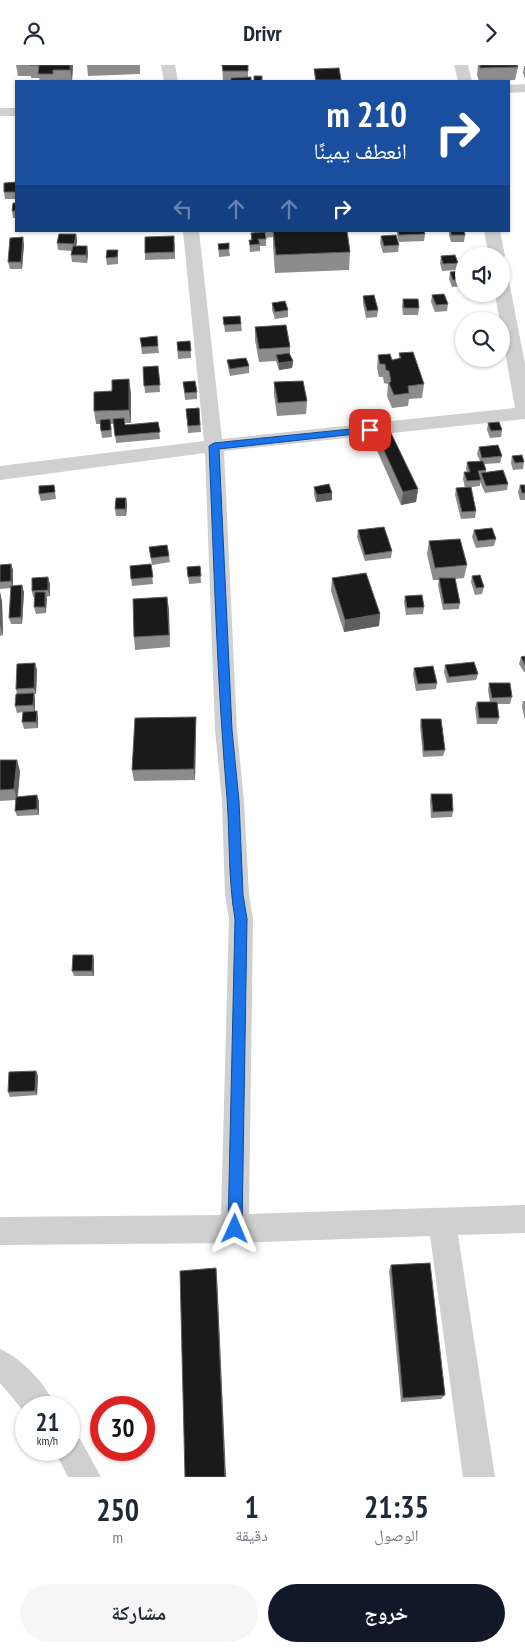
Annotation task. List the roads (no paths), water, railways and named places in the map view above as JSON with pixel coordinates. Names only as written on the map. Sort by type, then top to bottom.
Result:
[{"type":"street","points":[[168,65],[171,80]]},
{"type":"street","points":[[462,65],[465,80]]},
{"type":"street","points":[[510,89],[525,88]]},
{"type":"street","points":[[0,113],[15,112]]},
{"type":"street","points":[[191,232],[214,446],[226,730],[233,801],[237,895],[241,919],[235,1229]]},
{"type":"street","points":[[492,232],[495,247]]},
{"type":"street","points":[[0,473],[214,446],[525,413],[505,302]]},
{"type":"street","points":[[0,1231],[235,1229],[525,1219]]},
{"type":"street","points":[[442,1223],[479,1477]]},
{"type":"street","points":[[0,1364],[15,1375],[31,1396]]},
{"type":"street","points":[[76,1461],[85,1477]]}]
